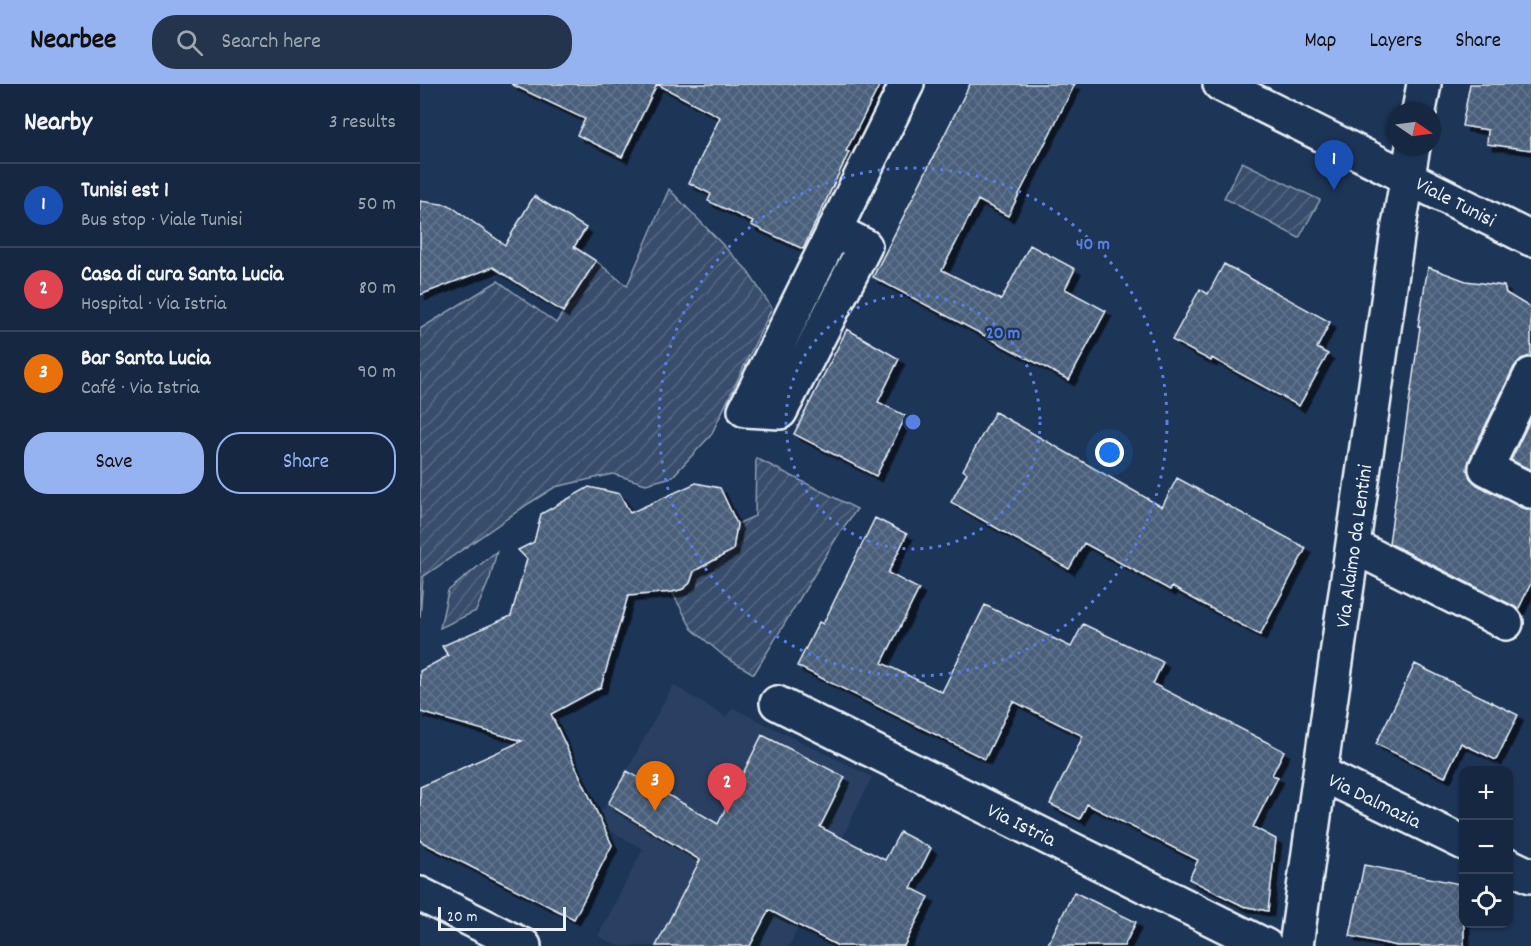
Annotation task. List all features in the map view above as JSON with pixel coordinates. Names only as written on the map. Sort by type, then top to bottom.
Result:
[{"type":"street","points":[[745,410],[907,84]]},
{"type":"street","name":"Viale Tunisi","points":[[1220,84],[1411,162],[1531,239]]},
{"type":"street","points":[[1421,102],[1424,84]]},
{"type":"street","name":"Via Alaimo da Lentini","points":[[1296,946],[1397,243],[1411,162]]},
{"type":"street","points":[[1531,375],[1486,468],[1531,491]]},
{"type":"street","points":[[1353,546],[1506,623]]},
{"type":"street","name":"Via Istria","points":[[777,703],[1266,946]]},
{"type":"street","name":"Via Dalmazia","points":[[1320,773],[1459,841]]},
{"type":"street","points":[[1513,867],[1531,876]]},
{"type":"street","points":[[420,894],[524,946]]},
{"type":"shaded area","points":[[1242,162],[1320,200],[1299,238],[1224,198]]},
{"type":"shaded area","points":[[669,189],[746,269],[772,308],[711,435],[672,477],[646,484],[613,474],[555,487],[423,577],[420,618],[420,329],[498,281],[556,323],[596,261],[627,286]]},
{"type":"shaded area","points":[[756,458],[857,509],[840,532],[754,674],[725,657],[692,629],[672,592],[683,589],[690,583],[695,571],[733,550],[737,524],[755,516]]},
{"type":"shaded area","points":[[497,551],[490,578],[476,611],[440,628],[448,591]]},
{"type":"shaded area","points":[[673,685],[726,717],[733,708],[872,777],[789,946],[619,946],[598,936],[643,849],[591,820],[607,805]]},
{"type":"building","points":[[511,84],[657,84],[622,157],[577,135],[585,119]]},
{"type":"building","points":[[657,84],[880,84],[846,151],[849,152],[803,249],[751,225],[753,222],[708,201],[711,194],[689,183],[720,117]]},
{"type":"building","points":[[970,84],[1075,84],[1008,216],[978,200],[942,270],[1001,300],[1030,245],[1075,269],[1065,289],[1106,311],[1069,380],[873,277]]},
{"type":"building","points":[[1470,84],[1531,84],[1531,150],[1487,144],[1488,130],[1462,126]]},
{"type":"building","points":[[534,196],[586,228],[574,247],[596,261],[563,312],[493,267],[420,295],[420,201],[449,205],[505,245]]},
{"type":"building","points":[[1224,264],[1330,322],[1317,348],[1328,354],[1299,406],[1212,358],[1211,361],[1172,340],[1200,289],[1208,294]]},
{"type":"building","points":[[1428,267],[1466,281],[1504,286],[1506,293],[1531,308],[1531,356],[1521,359],[1514,367],[1469,460],[1467,469],[1470,478],[1477,485],[1522,508],[1531,510],[1531,583],[1518,610],[1389,543]]},
{"type":"building","points":[[847,329],[899,359],[878,402],[906,416],[876,476],[794,434]]},
{"type":"building","points":[[995,412],[1162,507],[1177,478],[1306,548],[1260,635],[1172,587],[1170,590],[1084,543],[1069,569],[951,502],[967,473],[963,470]]},
{"type":"building","points":[[1531,418],[1531,470],[1511,460]]},
{"type":"building","points":[[696,483],[720,488],[737,524],[733,550],[694,571],[690,583],[683,589],[628,596],[601,687],[551,714],[612,845],[574,919],[420,841],[420,787],[522,741],[420,712],[420,671],[448,656],[442,646],[511,616],[527,559],[518,550],[534,542],[541,514],[589,487],[620,494],[630,513]]},
{"type":"building","points":[[875,518],[907,534],[888,573],[919,589],[882,663],[942,692],[985,605],[1071,647],[1083,624],[1163,662],[1153,684],[1284,751],[1272,775],[1278,777],[1253,827],[1276,839],[1268,911],[1243,906],[1189,879],[1198,860],[1087,804],[1080,819],[1050,804],[1083,736],[1013,701],[985,759],[797,666],[819,622],[823,624]]},
{"type":"building","points":[[1415,664],[1518,715],[1496,760],[1461,743],[1445,777],[1376,744]]},
{"type":"building","points":[[762,735],[845,777],[820,827],[885,860],[900,832],[931,848],[911,888],[929,897],[904,946],[838,946],[769,910],[750,946],[656,946],[700,860],[608,804],[627,771],[718,824]]},
{"type":"building","points":[[1364,865],[1459,884],[1459,928],[1464,928],[1464,946],[1397,946],[1350,936]]},
{"type":"building","points":[[1074,892],[1136,922],[1124,946],[1047,946]]},
{"type":"place","name":"Tunisi est 1","points":[[1334,190]]},
{"type":"place","name":"Bar Santa Lucia","points":[[655,811]]},
{"type":"place","name":"Casa di cura Santa Lucia","points":[[727,813]]}]
